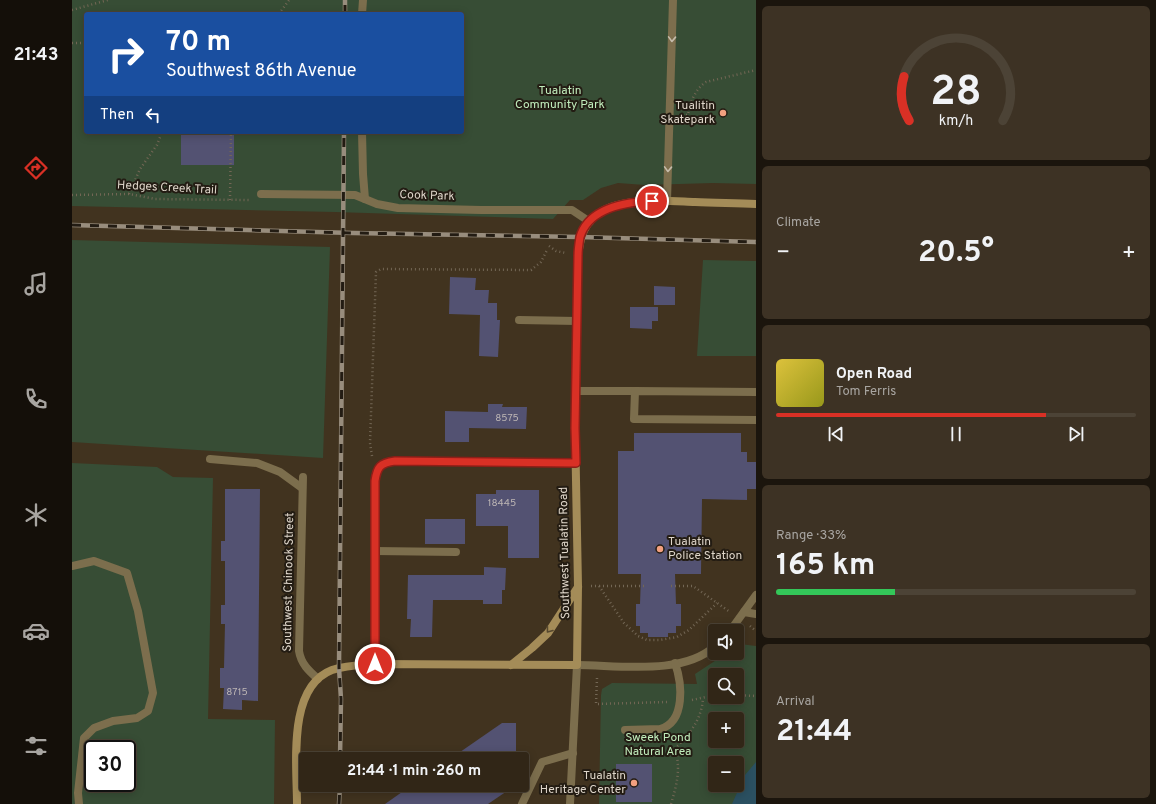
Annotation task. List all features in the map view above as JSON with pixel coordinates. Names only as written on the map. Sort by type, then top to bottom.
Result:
[{"type":"main road","name":"Southwest Tualatin Road","points":[[577,665],[578,586],[576,321],[580,237],[590,222],[600,212],[621,204],[667,201],[756,204]]},
{"type":"main road","points":[[511,665],[548,633],[578,586]]},
{"type":"main road","points":[[297,804],[297,740],[301,707],[306,694],[318,679],[331,671],[350,666],[375,664],[577,665]]},
{"type":"street","points":[[362,12],[363,0]]},
{"type":"street","points":[[667,201],[673,0]]},
{"type":"street","points":[[362,134],[362,174],[365,199]]},
{"type":"street","name":"Cook Park","points":[[261,194],[355,195],[377,204],[398,208],[572,210],[590,222]]},
{"type":"street","points":[[519,320],[576,321]]},
{"type":"street","points":[[635,390],[634,419],[756,420]]},
{"type":"street","points":[[576,391],[635,390],[756,392]]},
{"type":"street","points":[[210,459],[257,464],[280,472],[302,488]]},
{"type":"street","points":[[375,664],[375,481],[376,472],[381,465],[386,462],[395,461],[576,463]]},
{"type":"street","name":"Southwest Chinook Street","points":[[303,477],[299,651],[300,660],[318,679]]},
{"type":"street","points":[[375,551],[456,552]]},
{"type":"street","points":[[72,566],[94,561],[127,573],[138,611],[153,693],[148,711],[137,718],[113,721],[94,728],[84,738],[78,793],[79,804]]},
{"type":"street","points":[[735,624],[756,596]]},
{"type":"street","points":[[742,615],[756,614]]},
{"type":"street","points":[[570,804],[574,753],[577,665],[661,667],[698,658],[708,652]]},
{"type":"street","points":[[625,730],[652,729],[666,727],[670,724],[677,713],[681,684],[675,663]]},
{"type":"street","points":[[522,804],[542,762],[574,753]]},
{"type":"path","points":[[72,10],[108,0]]},
{"type":"path","points":[[280,12],[288,0]]},
{"type":"path","points":[[72,43],[84,43]]},
{"type":"path","points":[[688,115],[690,105],[701,86],[713,80],[756,70]]},
{"type":"path","points":[[129,194],[140,169],[157,145],[161,134]]},
{"type":"path","points":[[230,200],[231,134]]},
{"type":"path","name":"Hedges Creek Trail","points":[[72,195],[129,194],[156,199],[250,200],[261,194]]},
{"type":"path","points":[[549,246],[556,251],[578,256]]},
{"type":"path","points":[[381,465],[371,455],[370,443],[376,272],[381,269],[531,270],[541,262],[547,250]]},
{"type":"path","points":[[578,586],[645,586]]},
{"type":"path","points":[[600,586],[624,623],[638,636],[647,640],[660,640],[677,637],[689,630],[717,602]]},
{"type":"path","points":[[671,586],[693,586],[717,602],[742,615],[756,631]]},
{"type":"path","points":[[597,665],[596,704],[679,702],[708,697]]},
{"type":"path","points":[[744,695],[756,696]]},
{"type":"path","points":[[671,804],[678,777],[679,760],[675,748],[691,731],[702,708],[703,698]]},
{"type":"green space","name":"Tualatin Community Park","points":[[72,0],[756,0],[756,184],[713,183],[645,185],[618,183],[601,188],[583,200],[570,200],[553,219],[72,206]]},
{"type":"green space","points":[[72,240],[330,247],[323,458],[72,442]]},
{"type":"green space","points":[[703,260],[756,261],[756,356],[697,356]]},
{"type":"green space","points":[[72,463],[157,467],[173,477],[213,478],[208,719],[275,720],[274,804],[72,804]]},
{"type":"green space","name":"Sweek Pond Natural Area","points":[[744,644],[756,646],[756,804],[599,804],[602,689],[612,683],[697,684],[695,674],[716,660],[744,660]]},
{"type":"water","points":[[756,762],[756,804],[732,804],[737,792],[744,792],[745,775]]},
{"type":"building","points":[[181,134],[234,134],[234,165],[181,165]]},
{"type":"building","points":[[450,277],[476,278],[475,290],[489,290],[488,303],[497,303],[497,320],[500,320],[498,357],[479,356],[480,315],[449,314]]},
{"type":"building","points":[[654,286],[675,287],[675,305],[654,305]]},
{"type":"building","points":[[630,307],[658,307],[658,321],[652,321],[652,329],[630,328]]},
{"type":"building","points":[[488,404],[503,404],[502,407],[527,407],[526,429],[469,428],[469,442],[445,442],[445,411],[488,412]]},
{"type":"building","name":"Tualatin Police Station","points":[[634,433],[741,433],[741,452],[747,452],[747,462],[756,462],[756,489],[747,489],[747,500],[702,499],[701,574],[675,574],[676,604],[681,604],[681,626],[676,626],[676,633],[668,633],[668,637],[648,637],[648,633],[640,633],[640,626],[636,626],[636,604],[640,604],[641,574],[618,574],[618,451],[634,451]]},
{"type":"building","points":[[225,489],[260,489],[258,701],[242,700],[242,710],[223,709],[224,688],[220,688],[220,668],[224,668],[225,624],[221,624],[221,605],[225,605],[225,561],[221,561],[221,541],[225,541]]},
{"type":"building","points":[[496,490],[539,490],[539,558],[508,558],[508,526],[476,526],[476,494],[496,494]]},
{"type":"building","points":[[425,519],[465,519],[465,544],[425,544]]},
{"type":"building","points":[[484,567],[506,568],[505,590],[502,590],[502,604],[483,604],[483,600],[433,600],[432,637],[410,637],[411,619],[407,619],[408,575],[484,575]]},
{"type":"building","points":[[502,723],[516,723],[516,752],[460,752]]},
{"type":"building","name":"Tualatin Heritage Center","points":[[616,764],[652,764],[652,802],[616,802]]},
{"type":"building","points":[[402,792],[506,792],[488,804],[385,804]]},
{"type":"railway","points":[[345,0],[345,12]]},
{"type":"railway","points":[[340,752],[341,699],[339,668],[344,134]]},
{"type":"railway","points":[[72,225],[756,242]]},
{"type":"railway","points":[[339,804],[340,792]]},
{"type":"place","name":"Tualitin Skatepark","points":[[723,113]]},
{"type":"place","name":"Tualatin Police Station","points":[[660,549]]},
{"type":"place","name":"Tualatin Heritage Center","points":[[634,783]]},
{"type":"route","points":[[375,664],[376,472],[381,465],[386,462],[395,461],[576,463],[575,428],[578,256],[580,237],[586,227],[600,212],[621,204],[652,201]]}]
